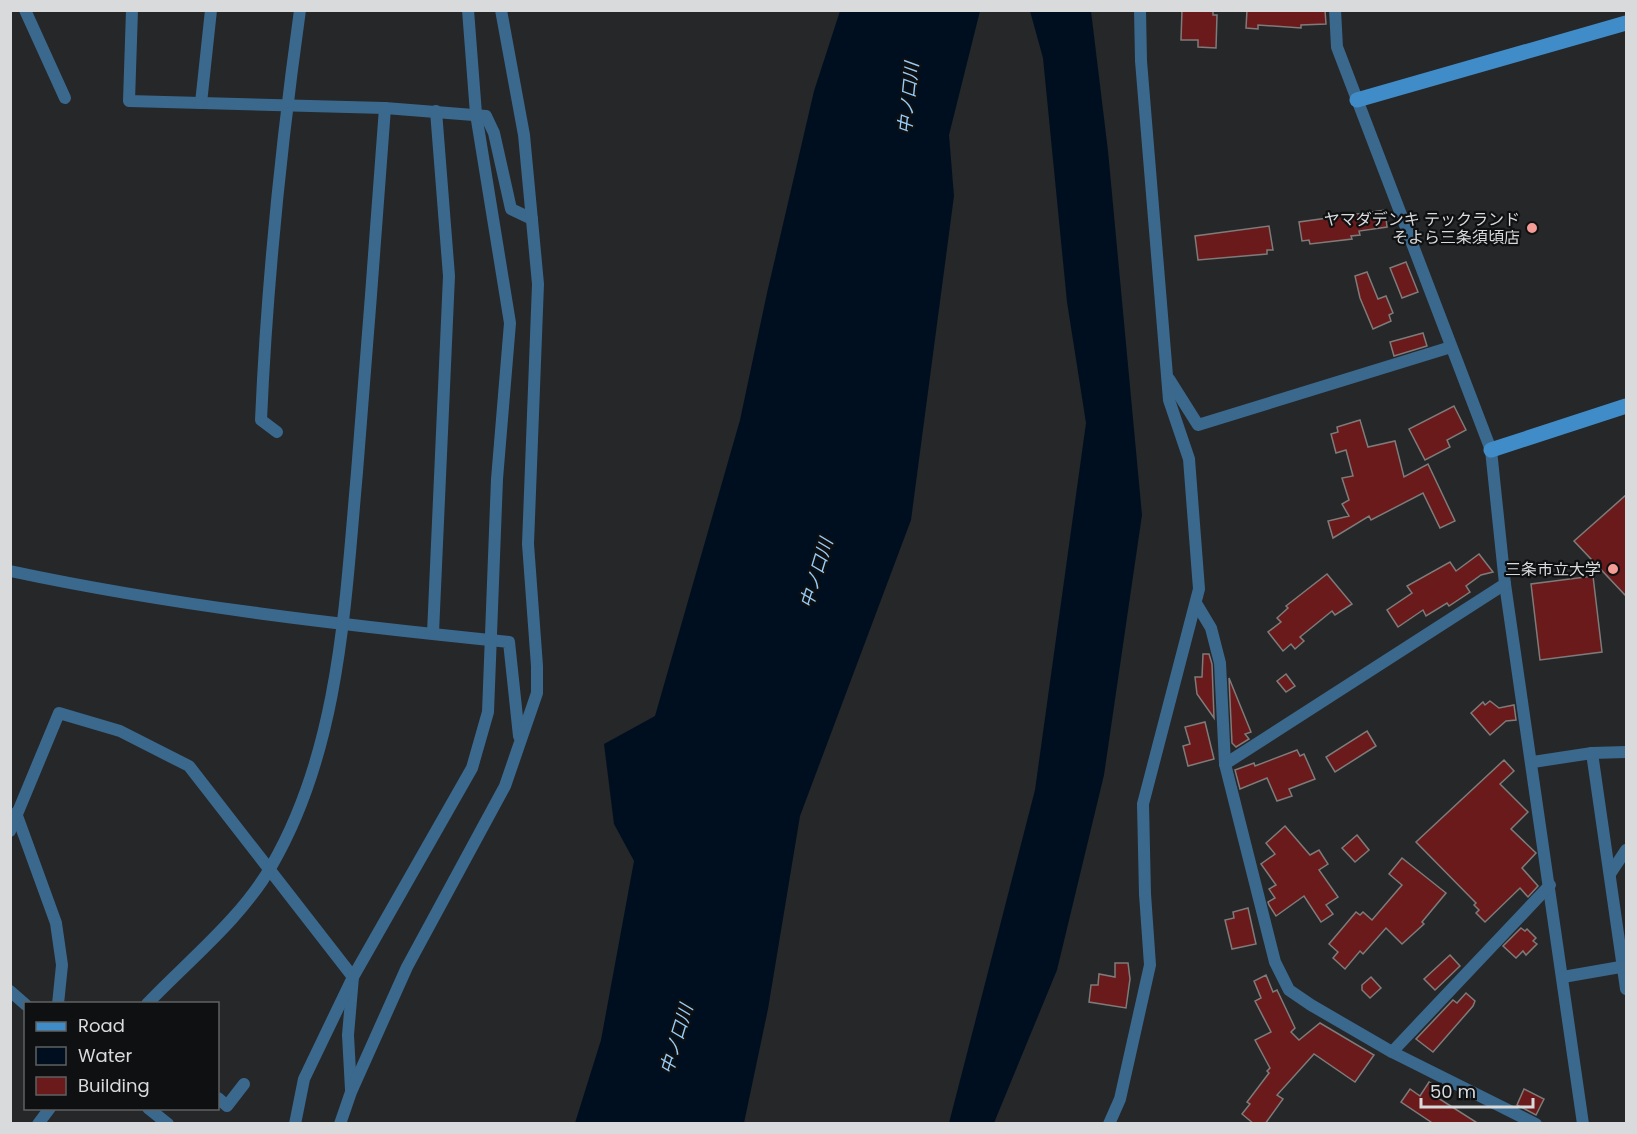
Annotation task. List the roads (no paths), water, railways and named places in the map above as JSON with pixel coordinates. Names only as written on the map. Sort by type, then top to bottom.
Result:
[{"type":"street","points":[[25,10],[65,98]]},
{"type":"street","points":[[132,10],[129,101],[385,108],[486,116],[494,133],[511,209],[532,219]]},
{"type":"street","points":[[201,103],[211,10]]},
{"type":"street","points":[[277,432],[261,420],[266,308],[286,105],[300,10]]},
{"type":"street","points":[[295,1124],[304,1079],[353,977],[472,768],[488,712],[496,479],[510,323],[476,114],[468,10]]},
{"type":"street","points":[[340,1124],[351,1092],[407,967],[505,786],[537,693],[528,544],[538,284],[524,135],[501,10]]},
{"type":"street","points":[[1109,1124],[1120,1099],[1150,965],[1145,894],[1143,804],[1199,589],[1189,459],[1169,399],[1141,61],[1140,10]]},
{"type":"street","points":[[1335,10],[1337,47],[1491,450],[1505,584],[1533,762],[1583,1124]]},
{"type":"street","points":[[1357,100],[1626,23]]},
{"type":"street","points":[[149,1002],[235,914],[271,868],[290,828],[324,732],[343,624],[385,108]]},
{"type":"street","points":[[433,633],[448,276],[436,111]]},
{"type":"street","points":[[1167,375],[1198,425],[1451,347]]},
{"type":"street","points":[[1491,450],[1626,406]]},
{"type":"street","points":[[10,571],[91,588],[343,624],[509,642],[520,740]]},
{"type":"street","points":[[1225,764],[1505,584]]},
{"type":"street","points":[[1196,603],[1211,628],[1220,663],[1225,764],[1275,962],[1288,990],[1392,1052],[1536,1124]]},
{"type":"street","points":[[10,831],[14,811],[59,713],[120,731],[189,766],[271,868],[353,977],[348,1035],[351,1092]]},
{"type":"street","points":[[1533,762],[1592,753],[1626,752]]},
{"type":"street","points":[[1592,753],[1625,967],[1626,989]]},
{"type":"street","points":[[14,811],[56,923],[62,965],[58,1002]]},
{"type":"street","points":[[1610,874],[1626,850]]},
{"type":"street","points":[[1392,1052],[1550,885]]},
{"type":"street","points":[[1563,977],[1625,967]]},
{"type":"street","points":[[10,991],[24,1003]]},
{"type":"street","points":[[219,1099],[227,1106],[244,1084]]},
{"type":"street","points":[[38,1124],[48,1110]]},
{"type":"street","points":[[150,1110],[168,1124]]},
{"type":"water","name":"中ノ口川","points":[[840,11],[980,11],[949,135],[954,196],[911,520],[800,816],[768,1009],[744,1123],[575,1123],[601,1040],[634,861],[614,824],[604,744],[655,716],[740,420],[814,91]]},
{"type":"water","points":[[1030,11],[1091,11],[1108,151],[1142,515],[1104,775],[1057,970],[994,1123],[949,1123],[1035,790],[1086,423],[1067,302],[1043,58]]},
{"type":"place","name":"ヤマダデンキ テックランド そよら三条須頃店","points":[[1532,228]]},
{"type":"place","name":"三条市立大学","points":[[1613,569]]}]
